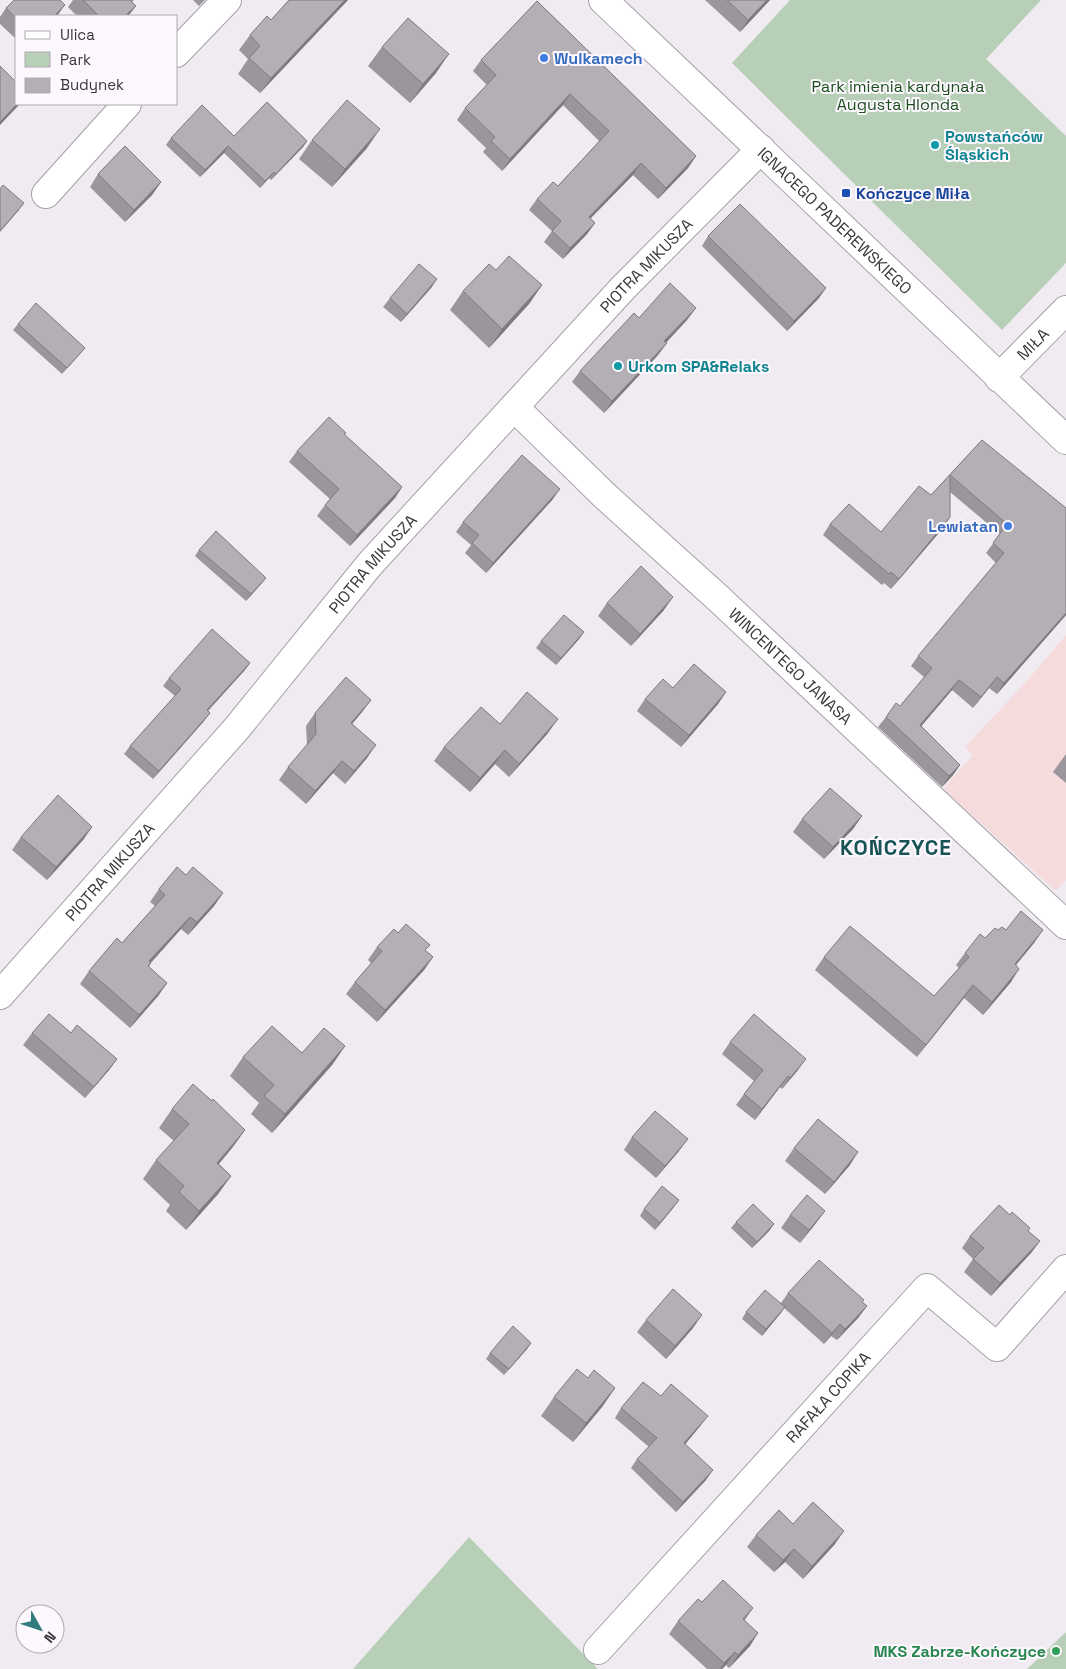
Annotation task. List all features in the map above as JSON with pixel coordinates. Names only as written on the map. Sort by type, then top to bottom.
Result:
[{"type":"street","points":[[178,51],[228,0]]},
{"type":"street","name":"IGNACEGO PADEREWSKIEGO","points":[[603,0],[1066,440]]},
{"type":"street","points":[[46,194],[126,105]]},
{"type":"street","name":"PIOTRA MIKUSZA","points":[[0,995],[237,728],[370,564],[623,288],[761,149]]},
{"type":"street","name":"MIŁA","points":[[999,378],[1066,310]]},
{"type":"street","name":"WINCENTEGO JANASA","points":[[514,407],[605,496],[1066,925]]},
{"type":"street","name":"RAFAŁA COPIKA","points":[[598,1650],[927,1288],[997,1347],[1066,1269]]},
{"type":"shaded area","points":[[1066,635],[1066,880],[1056,891],[943,789],[973,755],[965,747],[1026,682]]},
{"type":"green space","name":"Park imienia kardynała Augusta Hlonda","points":[[790,0],[1041,0],[986,59],[1066,136],[1066,263],[1002,330],[732,63]]},
{"type":"green space","points":[[469,1537],[596,1667],[598,1669],[353,1669]]},
{"type":"green space","name":"MKS Zabrze-Kończyce","points":[[1066,1632],[1066,1669],[1027,1669]]},
{"type":"building","points":[[14,0],[60,0],[65,5],[55,15],[15,15],[15,17],[6,8]]},
{"type":"building","points":[[83,0],[131,0],[136,6],[126,15],[98,15]]},
{"type":"building","points":[[289,0],[345,0],[271,78],[249,58],[260,46],[250,35],[267,16],[271,20]]},
{"type":"building","points":[[727,0],[767,0],[748,20]]},
{"type":"building","points":[[537,1],[696,156],[666,188],[641,163],[589,217],[595,223],[570,248],[552,231],[561,221],[537,199],[553,182],[558,186],[609,131],[570,94],[510,159],[491,141],[495,137],[465,108],[496,75],[481,60]]},
{"type":"building","points":[[408,18],[449,54],[423,84],[382,47]]},
{"type":"building","points":[[0,66],[15,81],[16,105],[0,122]]},
{"type":"building","points":[[347,100],[380,129],[345,169],[312,140]]},
{"type":"building","points":[[267,102],[307,141],[276,174],[274,172],[265,181],[228,146],[205,170],[171,138],[202,105],[234,136]]},
{"type":"building","points":[[125,146],[161,182],[134,210],[98,174]]},
{"type":"building","points":[[3,185],[24,203],[0,231],[0,189]]},
{"type":"building","points":[[740,204],[826,288],[794,321],[708,236]]},
{"type":"building","points":[[509,256],[542,285],[502,329],[463,291],[489,264],[496,270]]},
{"type":"building","points":[[419,264],[437,279],[407,314],[390,298]]},
{"type":"building","points":[[670,283],[696,308],[664,341],[667,343],[612,401],[580,371],[634,313],[639,318]]},
{"type":"building","points":[[36,303],[85,348],[67,368],[18,324]]},
{"type":"building","points":[[329,417],[346,433],[344,434],[402,487],[357,535],[325,505],[339,489],[297,451]]},
{"type":"building","points":[[982,440],[1066,508],[1066,613],[1004,683],[997,677],[981,697],[959,680],[920,725],[960,765],[949,776],[886,717],[896,703],[900,706],[932,668],[918,656],[1004,553],[993,543],[1007,524],[950,475],[950,517],[899,579],[891,572],[889,574],[830,524],[849,504],[881,532],[919,486],[931,495]]},
{"type":"building","points":[[522,455],[560,489],[493,563],[472,543],[479,535],[463,522]]},
{"type":"building","points":[[216,531],[266,578],[251,594],[199,550]]},
{"type":"building","points":[[641,566],[673,597],[640,634],[607,603]]},
{"type":"building","points":[[564,615],[584,632],[561,658],[541,641]]},
{"type":"building","points":[[212,629],[250,663],[207,710],[210,713],[159,771],[130,746],[181,689],[169,678]]},
{"type":"building","points":[[694,664],[726,692],[689,735],[645,699],[663,679],[673,688]]},
{"type":"building","points":[[346,677],[371,700],[351,723],[376,745],[354,771],[342,761],[315,791],[288,767],[316,734],[315,713]]},
{"type":"building","points":[[527,692],[558,719],[519,764],[505,750],[480,778],[444,747],[481,707],[500,724]]},
{"type":"building","points":[[830,788],[862,816],[833,847],[802,819]]},
{"type":"building","points":[[58,795],[92,827],[56,867],[21,837]]},
{"type":"building","points":[[177,867],[186,875],[193,867],[223,893],[197,922],[190,917],[149,961],[151,963],[148,966],[167,983],[139,1015],[89,971],[117,938],[122,943],[165,895],[159,889]]},
{"type":"building","points":[[1021,911],[1043,930],[1015,964],[1019,969],[992,1002],[973,985],[926,1045],[824,957],[850,926],[934,996],[969,957],[965,953],[980,934],[985,938],[995,928],[998,930],[1002,927],[1006,930]]},
{"type":"building","points":[[406,924],[430,945],[425,950],[433,957],[385,1010],[355,982],[382,951],[377,947],[394,929],[398,933]]},
{"type":"building","points":[[49,1014],[71,1033],[77,1025],[117,1059],[94,1087],[32,1033]]},
{"type":"building","points":[[754,1014],[806,1059],[790,1078],[788,1076],[762,1109],[744,1094],[763,1070],[730,1042]]},
{"type":"building","points":[[272,1026],[302,1053],[324,1028],[345,1046],[285,1114],[264,1096],[274,1085],[243,1057]]},
{"type":"building","points":[[193,1084],[212,1101],[213,1099],[245,1130],[217,1163],[231,1176],[199,1211],[179,1192],[184,1186],[156,1160],[189,1124],[172,1109]]},
{"type":"building","points":[[655,1111],[688,1139],[665,1166],[632,1137]]},
{"type":"building","points":[[818,1119],[858,1152],[834,1182],[794,1148]]},
{"type":"building","points":[[662,1186],[679,1200],[660,1223],[644,1209]]},
{"type":"building","points":[[807,1195],[825,1211],[809,1230],[790,1215]]},
{"type":"building","points":[[753,1204],[774,1224],[757,1242],[736,1222]]},
{"type":"building","points":[[999,1205],[1010,1215],[1012,1212],[1030,1228],[1028,1231],[1040,1241],[1000,1283],[973,1259],[984,1248],[970,1236]]},
{"type":"building","points":[[819,1260],[864,1300],[862,1302],[867,1306],[845,1329],[840,1324],[832,1333],[788,1293]]},
{"type":"building","points":[[673,1289],[702,1315],[675,1346],[646,1320]]},
{"type":"building","points":[[765,1290],[785,1307],[766,1329],[746,1312]]},
{"type":"building","points":[[513,1326],[531,1343],[509,1369],[490,1353]]},
{"type":"building","points":[[577,1369],[588,1378],[594,1370],[615,1388],[586,1423],[554,1397]]},
{"type":"building","points":[[643,1382],[661,1396],[671,1384],[708,1416],[684,1443],[713,1470],[683,1502],[637,1459],[657,1438],[621,1408]]},
{"type":"building","points":[[813,1502],[844,1531],[812,1566],[794,1549],[783,1560],[756,1535],[779,1510],[793,1524]]},
{"type":"building","points":[[723,1580],[753,1608],[743,1619],[758,1633],[738,1655],[735,1652],[724,1663],[678,1621],[698,1599],[702,1602]]},
{"type":"place","name":"Wulkamech","points":[[544,58]]},
{"type":"place","name":"Powstańców Śląskich","points":[[935,145]]},
{"type":"place","name":"Kończyce Miła","points":[[846,193]]},
{"type":"place","name":"Urkom SPA&Relaks","points":[[618,366]]},
{"type":"place","name":"Lewiatan","points":[[1008,526]]},
{"type":"place","name":"MKS Zabrze-Kończyce","points":[[1056,1651]]},
{"type":"district","name":"KOŃCZYCE","points":[[896,848]]}]
